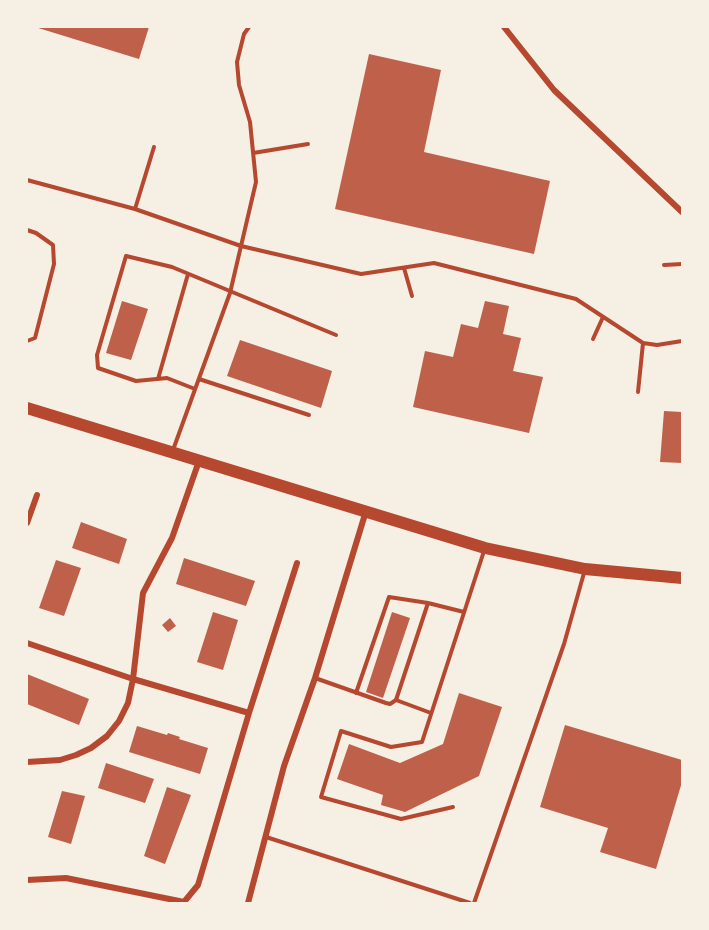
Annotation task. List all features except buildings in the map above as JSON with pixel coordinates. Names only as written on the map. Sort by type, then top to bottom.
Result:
[{"type":"highway","points":[[27,408],[485,548],[585,569],[682,578]]},
{"type":"street","points":[[504,27],[554,90],[682,212]]},
{"type":"street","points":[[27,762],[60,760],[91,748],[107,736],[119,721],[128,703],[133,680],[143,592],[172,538],[199,461]]},
{"type":"street","points":[[27,523],[37,495]]},
{"type":"street","points":[[248,903],[284,766],[315,678],[367,511]]},
{"type":"street","points":[[27,880],[66,878],[184,902],[198,885],[297,563]]},
{"type":"street","points":[[27,643],[133,680],[249,713]]},
{"type":"lane","points":[[172,453],[230,293],[256,182],[250,122],[239,85],[237,62],[244,34],[249,27]]},
{"type":"lane","points":[[253,153],[308,144]]},
{"type":"lane","points":[[135,209],[154,147]]},
{"type":"lane","points":[[27,180],[135,209],[241,246],[361,274],[434,263],[576,299],[643,343],[657,345],[682,341]]},
{"type":"lane","points":[[27,230],[36,233],[53,245],[54,264],[35,338],[27,341]]},
{"type":"lane","points":[[195,389],[167,378],[136,381],[98,368],[97,355],[126,256],[172,267],[230,293],[336,335]]},
{"type":"lane","points":[[664,265],[682,264]]},
{"type":"lane","points":[[404,268],[412,296]]},
{"type":"lane","points":[[158,379],[188,274]]},
{"type":"lane","points":[[593,339],[603,317]]},
{"type":"lane","points":[[638,392],[643,343]]},
{"type":"lane","points":[[199,379],[309,414]]},
{"type":"lane","points":[[453,807],[401,819],[321,797],[341,731],[391,747],[422,742],[485,548]]},
{"type":"lane","points":[[474,903],[564,644],[585,569]]},
{"type":"lane","points":[[356,693],[389,597],[464,612]]},
{"type":"lane","points":[[315,678],[390,704],[396,700],[428,603]]},
{"type":"lane","points":[[396,700],[432,713]]},
{"type":"lane","points":[[265,837],[470,903]]}]
